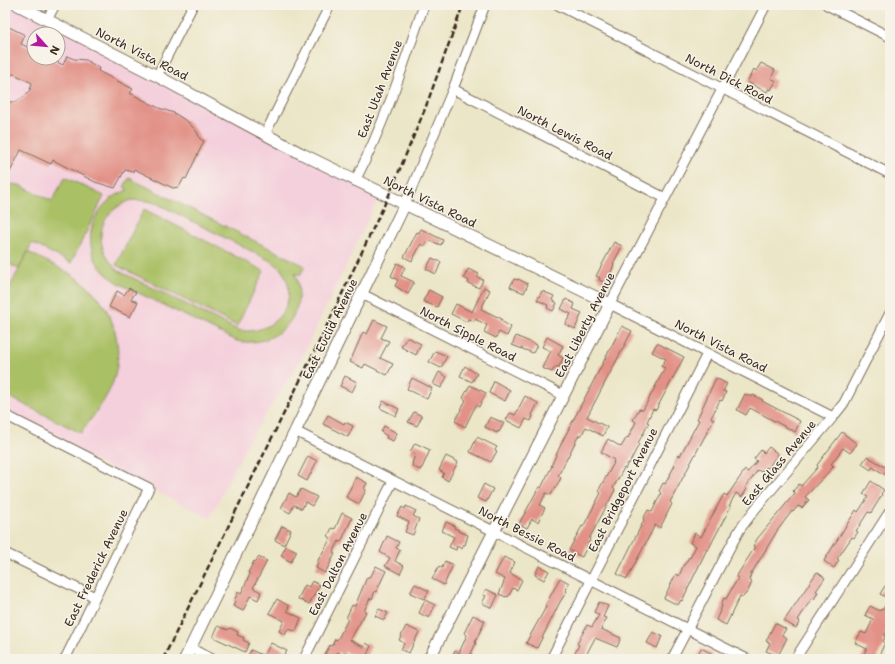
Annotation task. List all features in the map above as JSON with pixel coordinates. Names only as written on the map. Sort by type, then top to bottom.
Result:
[{"type":"street","name":"North Vista Road","points":[[18,5],[157,76],[355,181],[610,304],[833,417]]},
{"type":"street","points":[[47,20],[55,5]]},
{"type":"street","points":[[157,76],[193,5]]},
{"type":"street","points":[[265,134],[330,5]]},
{"type":"street","name":"East Utah Avenue","points":[[355,181],[376,135],[424,5]]},
{"type":"street","name":"East Euclid Avenue","points":[[185,659],[405,204],[453,89],[485,5]]},
{"type":"street","name":"North Dick Road","points":[[558,5],[890,174]]},
{"type":"street","name":"East Liberty Avenue","points":[[429,659],[563,395],[766,5]]},
{"type":"street","points":[[827,5],[890,37]]},
{"type":"street","name":"North Lewis Road","points":[[453,89],[665,198]]},
{"type":"street","name":"North Sipple Road","points":[[362,294],[563,395]]},
{"type":"street","name":"East Glass Avenue","points":[[672,659],[740,529],[844,402],[890,313]]},
{"type":"street","name":"East Bridgeport Avenue","points":[[551,659],[590,580],[707,354]]},
{"type":"street","name":"East Frederick Avenue","points":[[5,415],[149,488],[65,659]]},
{"type":"street","name":"North Bessie Road","points":[[295,431],[747,659]]},
{"type":"street","name":"East Dalton Avenue","points":[[304,659],[393,481]]},
{"type":"street","points":[[795,659],[890,512]]},
{"type":"street","points":[[5,553],[95,597]]},
{"type":"street","points":[[190,648],[212,659]]},
{"type":"shaded area","points":[[5,5],[18,5],[59,26],[26,26],[26,66],[66,66],[66,30],[381,193],[300,361],[247,444],[210,518],[5,415]]},
{"type":"green space","points":[[65,177],[104,196],[71,263],[32,243],[19,269],[5,262],[5,196],[11,184],[19,185],[52,201]]},
{"type":"green space","points":[[129,178],[305,266],[300,275],[295,273],[298,288],[298,302],[294,314],[287,325],[277,334],[265,339],[252,342],[237,341],[120,284],[105,273],[96,262],[92,249],[90,237],[92,225],[105,204],[128,190],[124,187]],"holes":[[[132,200],[148,201],[158,204],[267,259],[279,267],[286,279],[289,291],[287,302],[282,313],[264,328],[251,331],[238,330],[119,271],[110,261],[104,251],[101,241],[105,221],[120,205]]]},
{"type":"green space","points":[[144,209],[264,271],[237,326],[116,265]]},
{"type":"green space","points":[[28,252],[65,271],[86,285],[96,294],[104,305],[114,329],[118,356],[113,382],[103,402],[81,433],[5,395],[5,296]]},
{"type":"building","points":[[5,25],[25,35],[21,44],[26,46],[26,66],[66,66],[67,56],[74,59],[86,60],[99,68],[98,71],[133,89],[130,93],[159,108],[174,113],[188,122],[197,132],[200,139],[204,141],[186,179],[184,178],[179,187],[173,188],[134,169],[133,172],[125,170],[115,188],[95,182],[53,160],[51,164],[21,150],[5,182],[5,102],[15,102],[24,97],[30,90],[32,83],[14,74],[5,76]]},
{"type":"building","points":[[761,63],[775,70],[771,78],[776,81],[771,90],[769,88],[767,92],[747,82],[754,69],[756,71]]},
{"type":"building","points":[[421,229],[443,240],[441,245],[428,240],[425,246],[421,244],[412,261],[404,257],[417,232],[419,233]]},
{"type":"building","points":[[614,242],[622,246],[606,283],[599,280],[600,278],[596,276]]},
{"type":"building","points":[[432,258],[441,262],[436,274],[426,269]]},
{"type":"building","points":[[397,263],[405,267],[401,276],[414,282],[408,294],[395,286],[398,280],[391,276]]},
{"type":"building","points":[[468,269],[479,274],[477,277],[483,280],[479,288],[468,283],[469,281],[464,278]]},
{"type":"building","points":[[514,279],[518,279],[528,284],[524,293],[510,287]]},
{"type":"building","points":[[484,287],[490,290],[481,309],[502,319],[501,321],[511,327],[507,336],[499,332],[496,338],[484,332],[487,325],[475,319],[474,321],[468,319],[467,322],[451,314],[456,304],[472,312]]},
{"type":"building","points":[[129,288],[136,292],[131,299],[138,302],[130,317],[109,307],[117,291],[124,295]]},
{"type":"building","points":[[429,290],[442,297],[437,307],[423,301]]},
{"type":"building","points":[[542,291],[554,296],[552,300],[557,303],[553,311],[547,308],[548,305],[537,300]]},
{"type":"building","points":[[566,299],[575,304],[573,309],[582,313],[575,329],[565,324],[571,314],[561,309]]},
{"type":"building","points":[[374,320],[387,326],[381,338],[389,341],[380,358],[393,364],[387,375],[365,364],[363,368],[350,362],[363,332],[367,334]]},
{"type":"building","points":[[622,326],[632,331],[587,417],[607,427],[603,436],[586,427],[581,436],[579,435],[558,476],[561,478],[551,495],[546,493],[540,505],[545,508],[538,522],[532,519],[527,528],[519,524],[539,487],[541,488],[564,438]]},
{"type":"building","points":[[516,336],[537,345],[533,353],[512,345]]},
{"type":"building","points":[[407,337],[421,344],[416,355],[401,347]]},
{"type":"building","points":[[547,337],[563,346],[558,355],[563,358],[559,367],[555,367],[552,372],[542,368],[551,351],[542,347]]},
{"type":"building","points":[[657,343],[684,357],[656,410],[653,409],[647,422],[649,423],[638,443],[639,444],[629,464],[628,463],[625,469],[624,468],[613,488],[615,490],[589,539],[590,540],[582,557],[569,550],[601,493],[598,491],[614,463],[614,460],[601,452],[608,439],[621,447],[627,437],[628,438],[636,422],[633,420],[639,409],[643,410],[665,368],[661,366],[666,359],[652,352]]},
{"type":"building","points":[[435,351],[447,356],[441,368],[429,362]]},
{"type":"building","points":[[465,366],[477,374],[472,382],[460,376]]},
{"type":"building","points":[[439,372],[447,377],[441,388],[433,384]]},
{"type":"building","points":[[345,376],[357,382],[352,392],[340,386]]},
{"type":"building","points":[[412,378],[432,388],[427,399],[407,389]]},
{"type":"building","points":[[716,378],[727,384],[723,391],[726,392],[722,401],[720,400],[711,418],[714,419],[670,502],[672,504],[660,528],[655,525],[627,579],[617,574],[644,520],[643,519],[648,510],[652,512],[661,493],[659,491],[663,483],[665,484],[675,465],[674,464],[678,455],[680,456],[699,420],[697,419]]},
{"type":"building","points":[[494,381],[510,390],[505,401],[489,393]]},
{"type":"building","points":[[470,385],[486,393],[479,407],[476,405],[465,427],[455,421],[466,400],[463,398]]},
{"type":"building","points":[[745,394],[752,397],[753,395],[800,421],[795,432],[750,408],[746,415],[737,410]]},
{"type":"building","points":[[525,396],[538,403],[532,415],[531,421],[526,419],[521,428],[506,420],[510,413],[515,415]]},
{"type":"building","points":[[383,401],[399,409],[396,416],[380,408]]},
{"type":"building","points":[[414,412],[422,416],[417,426],[408,422]]},
{"type":"building","points":[[328,415],[344,424],[345,422],[353,426],[348,437],[323,424]]},
{"type":"building","points":[[490,417],[504,423],[499,432],[498,431],[497,433],[485,427]]},
{"type":"building","points":[[384,426],[397,433],[393,441],[386,438],[387,436],[381,432]]},
{"type":"building","points":[[842,432],[857,444],[850,453],[843,448],[831,464],[834,466],[805,497],[809,500],[802,508],[798,506],[793,512],[792,511],[777,531],[751,574],[749,580],[752,582],[748,591],[743,597],[740,596],[726,625],[716,620],[724,598],[726,599],[738,578],[736,577],[755,547],[753,546],[757,539],[795,493],[793,491],[799,484],[801,486],[818,467],[817,465]]},
{"type":"building","points":[[477,437],[497,447],[495,450],[497,451],[491,462],[470,452]]},
{"type":"building","points":[[415,443],[430,450],[420,470],[412,466],[415,455],[410,452]]},
{"type":"building","points":[[769,447],[778,454],[768,468],[766,467],[761,472],[758,470],[745,488],[747,489],[742,497],[736,493],[729,506],[731,506],[708,550],[707,549],[682,601],[681,600],[678,605],[664,598],[676,574],[679,576],[684,564],[689,557],[690,558],[696,546],[690,543],[695,533],[701,537],[724,494],[727,496],[745,470],[748,472],[757,461],[754,459],[761,450],[764,453]]},
{"type":"building","points":[[308,456],[317,461],[307,481],[298,476]]},
{"type":"building","points":[[446,456],[458,462],[448,481],[442,477],[444,473],[439,470]]},
{"type":"building","points":[[867,456],[885,467],[890,458],[890,477],[872,467],[871,470],[862,464]]},
{"type":"building","points":[[356,477],[367,483],[364,489],[366,490],[359,504],[346,497]]},
{"type":"building","points":[[871,481],[884,490],[881,494],[882,495],[871,513],[868,512],[856,531],[858,532],[854,538],[852,537],[837,559],[839,560],[834,568],[824,561],[856,510],[858,512],[868,497],[863,494]]},
{"type":"building","points":[[484,484],[493,489],[486,502],[477,498]]},
{"type":"building","points":[[301,489],[317,497],[312,506],[305,502],[302,509],[294,505],[290,513],[281,508],[289,493],[296,497]]},
{"type":"building","points":[[406,506],[416,511],[413,516],[419,519],[413,535],[405,532],[409,522],[397,516],[402,507],[405,509]]},
{"type":"building","points":[[342,513],[352,518],[341,542],[339,541],[333,553],[335,554],[325,573],[316,568],[317,562],[331,538],[328,536],[332,528],[335,529]]},
{"type":"building","points":[[446,522],[455,526],[454,528],[459,530],[458,531],[468,535],[462,549],[457,546],[456,550],[449,547],[454,537],[442,531]]},
{"type":"building","points":[[282,526],[291,530],[284,545],[275,540]]},
{"type":"building","points":[[387,536],[399,542],[396,548],[400,550],[395,561],[404,566],[400,574],[385,566],[390,558],[380,552]]},
{"type":"building","points":[[286,546],[297,551],[291,562],[281,556]]},
{"type":"building","points":[[258,557],[267,561],[253,588],[261,592],[258,600],[250,596],[243,611],[233,606],[234,601],[238,592],[241,594],[250,574],[248,573],[254,561],[256,562]]},
{"type":"building","points":[[504,557],[515,562],[510,573],[522,580],[517,590],[513,588],[508,597],[499,594],[505,579],[495,574]]},
{"type":"building","points":[[445,561],[453,565],[444,585],[432,579],[439,566],[442,568]]},
{"type":"building","points":[[376,566],[386,571],[372,599],[370,598],[364,611],[366,612],[350,640],[364,647],[366,643],[371,646],[365,659],[345,652],[343,655],[338,652],[335,659],[325,654],[330,645],[332,646],[335,639],[337,640],[340,635],[348,619],[346,618],[352,605],[355,606],[367,577],[368,578],[371,576]]},
{"type":"building","points":[[539,566],[549,571],[544,580],[535,575]]},
{"type":"building","points":[[817,572],[825,578],[816,591],[818,592],[814,599],[812,598],[798,620],[800,621],[796,628],[784,621]]},
{"type":"building","points":[[560,578],[569,583],[566,590],[567,591],[537,648],[526,643]]},
{"type":"building","points":[[312,581],[320,585],[309,604],[298,599],[305,585],[309,587]]},
{"type":"building","points":[[415,584],[429,591],[424,599],[410,593]]},
{"type":"building","points":[[885,586],[890,588],[890,624],[884,636],[883,642],[885,643],[877,659],[860,659],[867,649],[855,643],[861,632],[866,634],[873,619],[865,615],[870,606],[880,611],[881,609],[883,610],[888,598],[880,594]]},
{"type":"building","points":[[486,589],[498,595],[492,608],[482,603],[486,596],[483,595]]},
{"type":"building","points":[[277,599],[289,606],[287,611],[301,618],[296,631],[288,629],[285,635],[279,631],[284,621],[269,613]]},
{"type":"building","points":[[425,600],[435,605],[429,618],[419,613]]},
{"type":"building","points":[[599,602],[608,606],[603,617],[607,618],[601,629],[621,638],[617,647],[595,638],[584,659],[572,659],[579,645],[577,644],[587,625],[592,627],[599,615],[594,612]]},
{"type":"building","points":[[379,609],[388,613],[384,620],[375,616]]},
{"type":"building","points":[[473,615],[485,621],[469,658],[471,659],[451,659],[455,651],[459,653],[467,635],[464,633]]},
{"type":"building","points":[[775,623],[786,629],[782,635],[787,638],[778,656],[766,651],[770,643],[766,641]]},
{"type":"building","points":[[218,626],[228,630],[230,628],[238,632],[237,635],[244,638],[243,640],[249,643],[245,652],[213,637]]},
{"type":"building","points":[[406,626],[419,632],[409,653],[401,650],[404,643],[399,640]]},
{"type":"building","points":[[653,632],[662,636],[657,648],[647,643]]},
{"type":"building","points":[[271,643],[287,651],[282,659],[246,659],[251,650],[264,656]]},
{"type":"building","points":[[701,648],[713,654],[711,659],[696,659]]},
{"type":"railway","points":[[163,659],[320,340],[389,195],[425,109],[463,5]]}]
